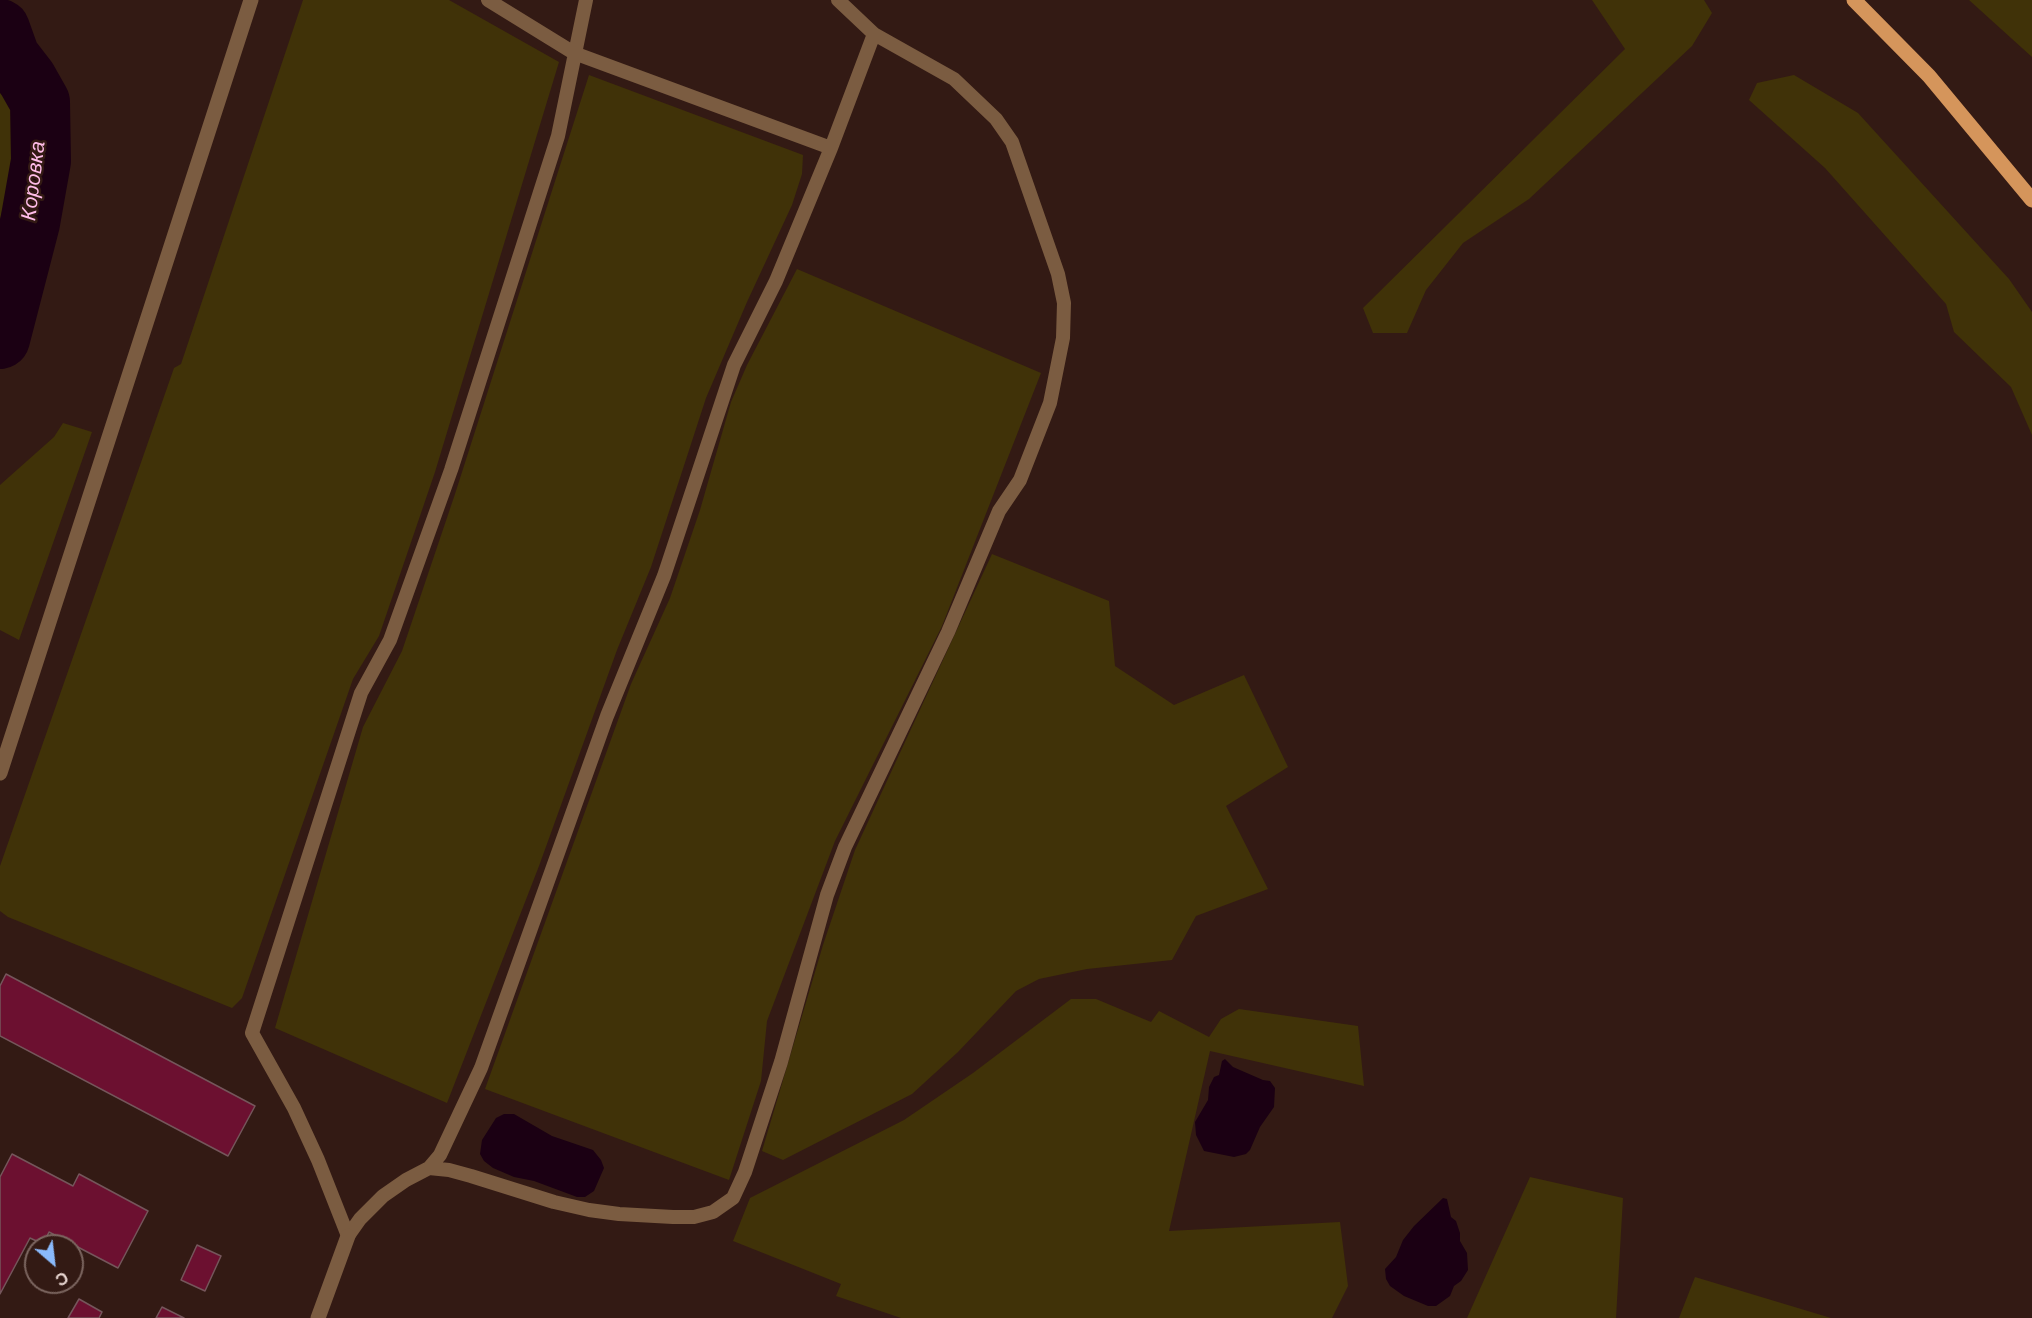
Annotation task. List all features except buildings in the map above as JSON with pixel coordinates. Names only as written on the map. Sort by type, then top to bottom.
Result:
[{"type":"main road","points":[[1854,0],[1929,76],[2032,201]]},
{"type":"street","points":[[0,773],[250,0]]},
{"type":"street","points":[[318,1318],[348,1236]]},
{"type":"lane","points":[[488,0],[574,53],[831,148]]},
{"type":"lane","points":[[348,1236],[299,1118],[252,1033],[361,693],[390,640],[451,470],[558,136],[586,0]]},
{"type":"lane","points":[[429,1168],[471,1176],[554,1203],[619,1214],[694,1216],[713,1212],[733,1198],[745,1172],[781,1062],[827,895],[845,847],[948,632],[999,511],[1020,480],[1050,403],[1062,338],[1064,303],[1054,262],[1012,141],[996,119],[954,79],[874,33],[838,0]]},
{"type":"lane","points":[[348,1236],[360,1219],[383,1196],[429,1168],[440,1155],[481,1068],[607,716],[664,576],[729,376],[776,281],[831,148],[874,33]]},
{"type":"shaded area","points":[[303,0],[449,0],[559,62],[435,472],[379,636],[353,679],[242,998],[232,1008],[8,917],[0,911],[0,866],[174,368],[181,364]]},
{"type":"shaded area","points":[[1592,0],[1704,0],[1712,13],[1692,46],[1529,199],[1463,243],[1426,290],[1407,333],[1373,333],[1363,308],[1625,49]]},
{"type":"shaded area","points":[[1969,0],[2032,0],[2032,57]]},
{"type":"shaded area","points":[[589,75],[803,155],[802,174],[792,205],[706,398],[651,567],[617,650],[539,866],[447,1103],[275,1028],[363,727],[402,651],[455,494]]},
{"type":"shaded area","points":[[1794,75],[1858,113],[2009,279],[2032,312],[2032,435],[2011,387],[1954,332],[1946,304],[1825,168],[1749,100],[1757,83]]},
{"type":"shaded area","points":[[0,76],[9,86],[19,105],[22,127],[19,148],[0,219]]},
{"type":"shaded area","points":[[797,269],[1041,373],[942,626],[835,841],[767,1021],[761,1081],[729,1180],[485,1089],[631,684],[670,598],[700,510],[731,402],[747,365]]},
{"type":"shaded area","points":[[63,423],[92,432],[19,640],[0,630],[0,485],[54,437]]},
{"type":"shaded area","points":[[992,554],[1109,601],[1115,666],[1174,705],[1244,675],[1288,767],[1226,806],[1268,889],[1196,916],[1172,960],[1087,969],[1039,979],[1016,991],[958,1052],[912,1094],[783,1160],[762,1151],[823,945],[855,850]]},
{"type":"shaded area","points":[[1071,999],[1096,999],[1151,1022],[1159,1011],[1209,1037],[1221,1019],[1239,1009],[1358,1026],[1364,1086],[1210,1051],[1169,1231],[1340,1222],[1348,1286],[1332,1318],[901,1318],[836,1296],[841,1284],[733,1241],[750,1198],[904,1120],[973,1073]]},
{"type":"shaded area","points":[[1225,1059],[1233,1067],[1270,1081],[1275,1088],[1274,1107],[1260,1127],[1250,1150],[1246,1154],[1234,1157],[1204,1151],[1196,1135],[1195,1122],[1208,1100],[1209,1087],[1214,1077],[1219,1075],[1222,1061]]},
{"type":"shaded area","points":[[504,1114],[514,1114],[552,1136],[593,1150],[604,1168],[594,1191],[585,1197],[577,1197],[534,1181],[514,1177],[493,1168],[484,1161],[480,1154],[482,1140],[496,1118]]},
{"type":"shaded area","points":[[1530,1177],[1623,1198],[1616,1318],[1467,1318]]},
{"type":"shaded area","points":[[1443,1198],[1447,1199],[1451,1217],[1456,1221],[1460,1241],[1467,1253],[1468,1270],[1461,1281],[1454,1286],[1450,1296],[1436,1306],[1428,1306],[1404,1296],[1390,1286],[1386,1279],[1385,1269],[1396,1257],[1403,1240],[1414,1226]]},
{"type":"shaded area","points":[[1695,1277],[1831,1318],[1679,1318]]},
{"type":"waterway","name":"Коровка","points":[[0,29],[10,57],[27,79],[40,102],[41,161],[30,223],[0,339]]}]
